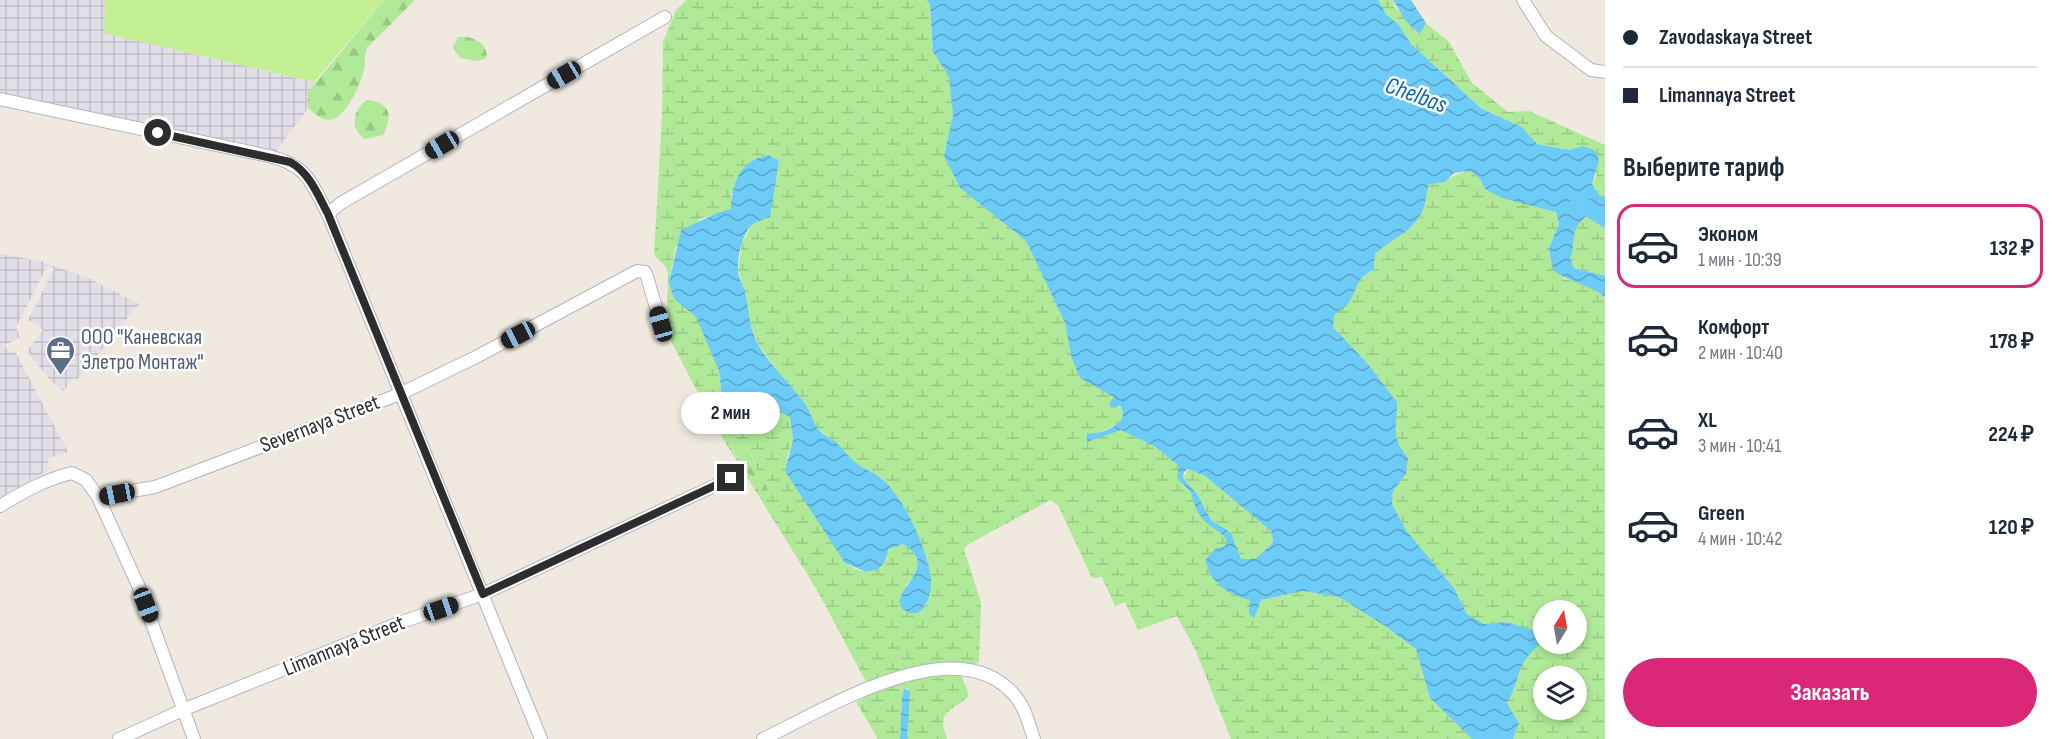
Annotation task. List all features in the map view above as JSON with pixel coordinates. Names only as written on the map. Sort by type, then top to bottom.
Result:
[{"type":"street","points":[[1523,0],[1546,36],[1591,70],[1605,72]]},
{"type":"street","points":[[328,214],[341,203],[665,17]]},
{"type":"street","points":[[0,99],[290,162],[301,169],[328,214],[541,739]]},
{"type":"street","name":"Severnaya Street","points":[[98,497],[155,487],[400,393],[478,356],[638,271],[645,272],[661,324]]},
{"type":"street","points":[[0,506],[32,487],[61,476],[72,473],[82,477],[98,497],[138,585],[194,739]]},
{"type":"street","name":"Limannaya Street","points":[[119,739],[185,709],[399,623],[483,594],[731,478]]},
{"type":"street","points":[[764,739],[866,690],[909,674],[934,670],[983,672],[1004,685],[1016,697],[1034,739]]},
{"type":"shaded area","points":[[0,0],[105,0],[105,33],[326,85],[275,152],[0,94]]},
{"type":"shaded area","points":[[0,254],[41,261],[88,278],[139,304],[77,380],[74,378],[63,391],[49,379],[27,351],[43,330],[28,320],[54,269],[47,266],[16,327],[20,337],[5,345],[8,351],[16,353],[68,452],[49,458],[47,471],[0,497]]},
{"type":"green space","points":[[105,0],[384,0],[314,82],[104,33]]},
{"type":"green space","points":[[384,0],[415,0],[368,47],[362,76],[346,108],[335,119],[320,118],[308,108],[308,92]]},
{"type":"green space","points":[[686,0],[926,0],[930,4],[933,52],[950,77],[953,115],[944,156],[960,188],[1026,241],[1065,323],[1071,356],[1115,398],[1115,406],[1123,409],[1123,415],[1118,423],[1093,434],[1097,436],[1121,429],[1154,446],[1179,466],[1183,485],[1190,491],[1197,511],[1225,536],[1227,543],[1224,547],[1250,600],[1254,617],[1261,600],[1303,591],[1339,597],[1416,649],[1430,698],[1472,739],[1231,739],[1195,649],[1177,616],[1138,630],[1125,602],[1115,606],[1102,577],[1092,578],[1058,505],[1050,500],[967,545],[964,550],[981,602],[979,662],[973,666],[867,684],[817,590],[714,424],[667,333],[668,273],[666,267],[654,255],[662,117],[663,42],[676,10]],"holes":[[[779,161],[776,179],[742,243],[738,270],[745,293],[748,319],[759,346],[804,402],[818,430],[837,443],[855,463],[882,478],[931,580],[926,605],[919,612],[905,586],[916,569],[914,553],[903,544],[896,545],[887,553],[879,568],[867,572],[853,568],[844,561],[797,480],[787,458],[793,440],[790,417],[784,412],[766,414],[757,428],[722,397],[719,371],[710,346],[696,317],[685,309],[669,282],[676,246],[700,219],[732,209],[731,194]],[[732,439],[745,444],[750,451],[758,471],[768,486],[768,497],[762,496],[730,446]]]},
{"type":"green space","points":[[1378,0],[1393,0],[1394,5],[1418,34],[1426,23],[1449,42],[1472,83],[1508,112],[1529,111],[1605,145],[1605,196],[1600,196],[1592,184],[1597,174],[1583,147],[1569,150],[1537,144],[1522,127],[1482,109],[1411,44],[1399,25],[1386,14]]},
{"type":"green space","points":[[458,37],[469,37],[478,41],[485,48],[487,58],[477,61],[460,58],[453,47]]},
{"type":"green space","points":[[367,100],[381,104],[388,111],[389,116],[383,135],[365,139],[357,130],[355,119],[359,108]]},
{"type":"green space","points":[[1469,171],[1478,176],[1485,189],[1556,212],[1559,224],[1549,248],[1564,279],[1583,283],[1605,297],[1605,739],[1513,739],[1519,723],[1507,703],[1522,666],[1533,650],[1533,654],[1587,654],[1587,600],[1533,600],[1533,639],[1506,622],[1484,625],[1467,614],[1454,588],[1406,530],[1392,504],[1393,491],[1406,474],[1395,434],[1397,402],[1368,364],[1333,327],[1335,314],[1347,302],[1361,280],[1374,269],[1375,254],[1413,225],[1423,209],[1429,184]]},
{"type":"green space","points":[[1588,214],[1605,215],[1605,276],[1574,268],[1570,259],[1577,226]]},
{"type":"green space","points":[[732,439],[742,442],[748,448],[766,484],[768,497],[762,496],[730,445]]},
{"type":"green space","points":[[1188,469],[1205,476],[1271,531],[1273,542],[1255,559],[1241,559],[1234,540],[1211,520],[1197,494],[1183,478]]},
{"type":"green space","points":[[961,676],[968,692],[967,698],[944,717],[943,723],[947,739],[907,739],[908,688],[905,688],[902,696],[900,739],[878,739],[856,702],[868,695],[907,681]]},
{"type":"water","points":[[926,0],[1378,0],[1386,14],[1399,25],[1411,44],[1482,109],[1522,127],[1537,144],[1569,150],[1583,146],[1596,151],[1599,161],[1592,184],[1600,196],[1605,196],[1605,215],[1588,214],[1577,226],[1570,259],[1574,268],[1605,276],[1605,297],[1553,270],[1549,248],[1559,224],[1556,212],[1502,198],[1485,189],[1478,176],[1469,171],[1454,173],[1445,182],[1429,184],[1418,219],[1375,254],[1374,269],[1361,279],[1349,303],[1335,314],[1333,327],[1368,364],[1397,402],[1397,438],[1402,451],[1408,458],[1406,474],[1393,491],[1392,504],[1406,530],[1454,588],[1467,614],[1484,624],[1506,622],[1533,630],[1533,650],[1522,666],[1507,703],[1519,723],[1513,739],[1472,739],[1430,698],[1416,649],[1339,597],[1303,591],[1261,600],[1254,618],[1249,614],[1250,600],[1227,591],[1215,581],[1211,574],[1206,559],[1216,548],[1224,547],[1227,543],[1224,536],[1204,521],[1197,511],[1190,491],[1177,478],[1179,466],[1154,446],[1121,430],[1087,442],[1087,433],[1113,427],[1119,422],[1123,412],[1120,406],[1111,408],[1109,404],[1114,397],[1080,378],[1071,356],[1065,323],[1026,241],[960,188],[944,156],[953,115],[949,77],[933,52],[930,4]],"holes":[[[1188,469],[1205,476],[1271,531],[1273,542],[1269,547],[1255,559],[1241,559],[1231,533],[1211,520],[1197,494],[1183,478],[1184,472]]]},
{"type":"water","points":[[1393,0],[1411,0],[1426,23],[1419,34],[1405,20]]},
{"type":"water","points":[[769,155],[779,161],[770,217],[754,224],[747,231],[742,241],[738,260],[738,273],[745,292],[754,334],[760,348],[805,404],[820,431],[836,442],[850,458],[882,479],[907,512],[925,554],[931,580],[926,605],[918,613],[906,611],[900,605],[900,597],[916,572],[918,563],[914,553],[903,544],[889,549],[884,563],[877,570],[866,572],[845,563],[785,471],[793,440],[790,417],[779,412],[768,414],[761,418],[757,428],[754,428],[722,397],[719,371],[696,317],[674,299],[669,282],[681,230],[731,209],[733,190],[739,174],[751,162]]},
{"type":"water","points":[[905,688],[910,692],[907,739],[900,739],[902,696]]},
{"type":"waterway","name":"Chelbas","points":[[1578,202],[1605,219]]},
{"type":"place","name":"ООО \"Каневская Элетро Монтаж\"","points":[[60,376]]},
{"type":"route","points":[[158,133],[290,162],[301,169],[309,180],[328,214],[483,594],[731,478]]}]
